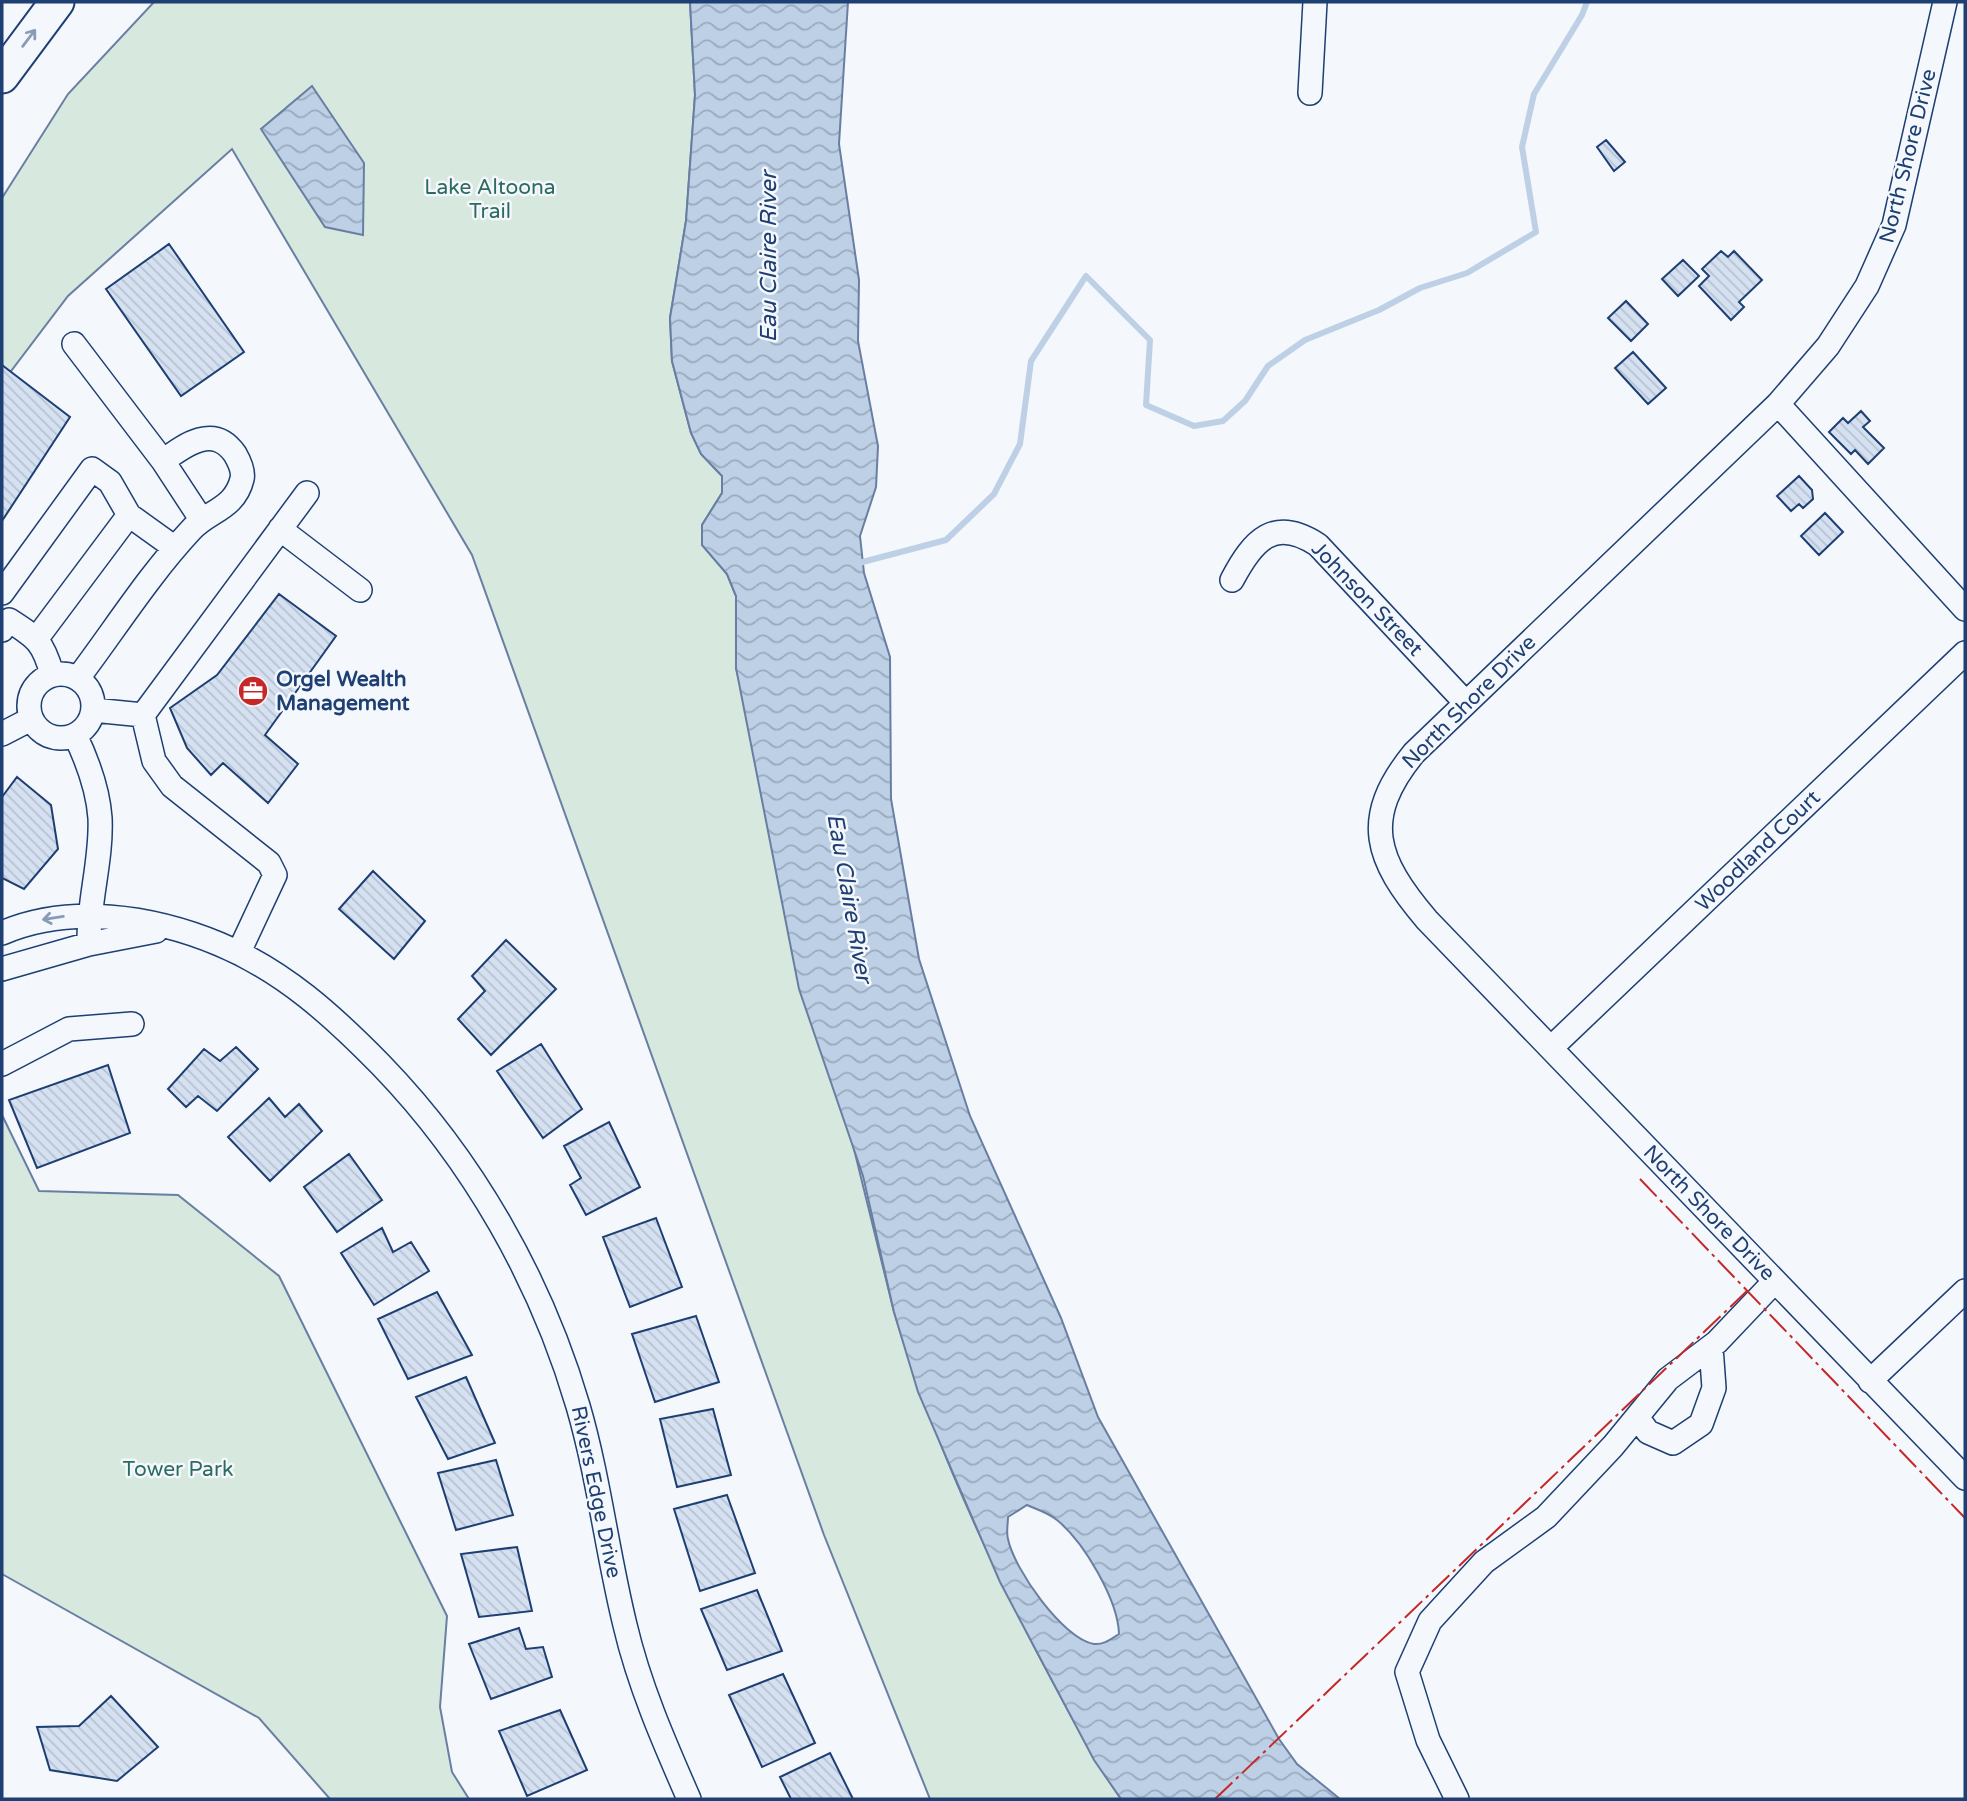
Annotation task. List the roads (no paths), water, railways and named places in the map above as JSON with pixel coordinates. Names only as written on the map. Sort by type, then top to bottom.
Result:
[{"type":"highway","points":[[2,76],[57,2]]},
{"type":"street","points":[[1310,93],[1315,2]]},
{"type":"street","name":"North Shore Drive","points":[[1945,2],[1904,187],[1881,257],[1867,286],[1828,346],[1778,404],[1414,753],[1388,789],[1382,806],[1382,845],[1395,879],[1408,897],[1965,1478]]},
{"type":"street","points":[[74,344],[163,461],[201,519]]},
{"type":"street","points":[[1778,404],[1965,609]]},
{"type":"street","points":[[78,678],[175,548],[201,519],[219,512],[237,490],[243,477],[239,460],[230,447],[217,438],[203,438],[187,443],[163,461]]},
{"type":"street","points":[[2,593],[92,469],[110,482],[129,515],[175,548]]},
{"type":"street","points":[[239,952],[275,875],[269,863],[172,786],[154,761],[143,715],[307,493]]},
{"type":"street","points":[[37,638],[129,515]]},
{"type":"street","points":[[280,529],[360,590]]},
{"type":"street","name":"Johnson Street","points":[[1232,580],[1245,554],[1266,536],[1291,531],[1307,537],[1318,545],[1465,702]]},
{"type":"street","points":[[4,622],[37,638],[45,649],[52,674]]},
{"type":"street","name":"Woodland Court","points":[[1551,1048],[1965,653]]},
{"type":"street","points":[[52,674],[68,674],[78,678],[91,693],[93,710],[87,725],[75,735],[50,736],[32,719],[29,710],[32,691],[38,682],[52,674]]},
{"type":"street","points":[[93,710],[143,715]]},
{"type":"street","points":[[2,734],[32,719]]},
{"type":"street","points":[[75,735],[89,765],[100,819],[89,915],[89,944]]},
{"type":"street","name":"Rivers Edge Drive","points":[[2,933],[38,920],[89,915],[169,928],[203,937],[239,952],[296,986],[358,1041],[399,1084],[459,1160],[515,1251],[540,1304],[577,1404],[590,1450],[625,1628],[640,1680],[689,1799]]},
{"type":"street","name":"Rivers Edge Drive","points":[[2,969],[89,944],[169,928]]},
{"type":"street","points":[[2,1063],[69,1030],[132,1024]]},
{"type":"street","points":[[1457,1799],[1428,1740],[1407,1672],[1430,1621],[1484,1562],[1546,1517],[1668,1379],[1711,1347],[1775,1281]]},
{"type":"street","points":[[1870,1381],[1965,1291]]},
{"type":"street","points":[[1637,1416],[1648,1432],[1673,1443],[1701,1424],[1714,1388],[1711,1347]]},
{"type":"water","name":"Eau Claire River","points":[[690,2],[848,2],[839,144],[859,280],[858,341],[878,446],[876,487],[860,536],[864,573],[890,657],[891,799],[919,959],[970,1116],[1061,1318],[1098,1417],[1279,1739],[1297,1764],[1340,1799],[1121,1799],[1094,1760],[1000,1582],[918,1392],[894,1312],[863,1176],[799,989],[736,668],[736,596],[727,574],[702,545],[702,525],[722,493],[722,476],[701,454],[691,433],[672,361],[670,318],[686,221],[695,95]],"holes":[[[1027,1505],[1057,1520],[1078,1542],[1106,1589],[1113,1605],[1119,1634],[1098,1644],[1082,1639],[1068,1630],[1042,1601],[1020,1567],[1008,1539],[1008,1517]]]},
{"type":"water","points":[[312,86],[364,163],[363,235],[325,227],[261,129]]},
{"type":"waterway","points":[[855,564],[946,540],[994,494],[1020,444],[1031,361],[1086,276],[1150,340],[1146,405],[1194,426],[1223,421],[1245,401],[1268,366],[1305,340],[1379,310],[1420,288],[1467,273],[1536,232],[1522,147],[1534,94],[1582,15],[1587,2]]},
{"type":"place","name":"Orgel Wealth Management","points":[[253,691]]},
{"type":"park label","name":"Lake Altoona Trail","points":[[490,199]]},
{"type":"park label","name":"Tower Park","points":[[178,1469]]}]
